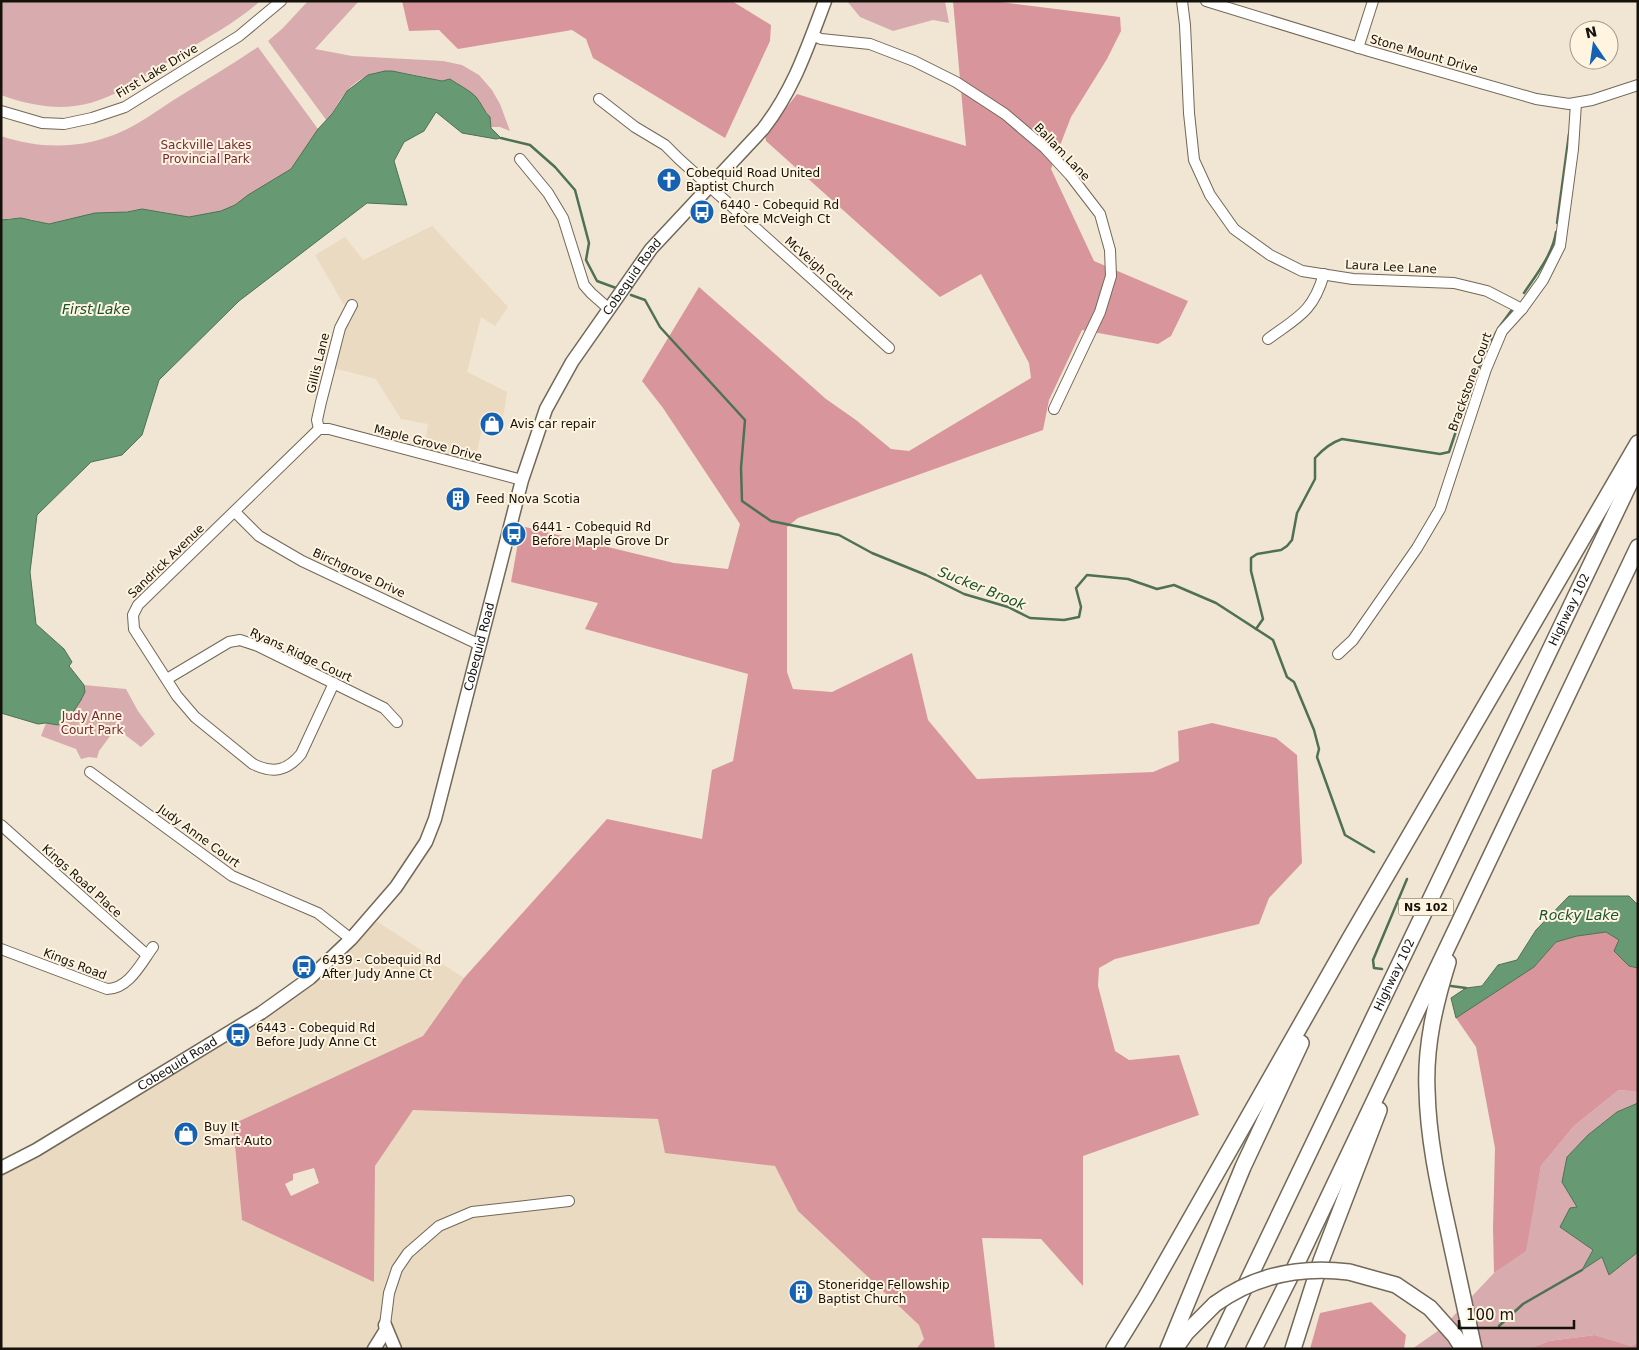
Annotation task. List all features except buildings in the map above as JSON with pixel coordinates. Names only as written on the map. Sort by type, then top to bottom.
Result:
[{"type":"highway","points":[[1114,1349],[1146,1297],[1349,940],[1638,443]]},
{"type":"highway","name":"Highway 102","points":[[1215,1349],[1638,466]]},
{"type":"highway","name":"NS 102","points":[[1254,1349],[1296,1265],[1638,547]]},
{"type":"highway","points":[[1460,921],[1436,1004],[1429,1040],[1426,1089],[1430,1137],[1474,1349]]},
{"type":"highway","points":[[1168,1349],[1243,1167],[1349,940]]},
{"type":"highway","points":[[1292,1349],[1322,1261],[1413,1017]]},
{"type":"highway","points":[[1175,1349],[1186,1333],[1214,1304],[1243,1286],[1281,1273],[1327,1270],[1349,1272],[1396,1285],[1430,1308],[1455,1336],[1463,1349]]},
{"type":"main road","name":"Cobequid Road","points":[[1,1168],[36,1150],[261,1013],[310,978],[351,939],[396,886],[426,842],[435,819],[522,480],[546,409],[572,362],[651,249],[763,129],[778,109],[792,85],[825,1]]},
{"type":"main road","points":[[374,1349],[384,1329]]},
{"type":"main road","points":[[384,1329],[395,1349]]},
{"type":"street","name":"First Lake Drive","points":[[1,111],[42,123],[64,124],[92,118],[125,107],[238,36],[254,25],[281,1]]},
{"type":"street","name":"Laura Lee Lane","points":[[1182,1],[1194,160],[1210,195],[1234,229],[1270,255],[1302,271],[1353,279],[1454,283],[1487,291],[1522,309]]},
{"type":"street","name":"Stone Mount Drive","points":[[1206,1],[1358,48],[1536,99],[1569,104],[1592,100],[1638,85]]},
{"type":"street","points":[[1358,48],[1373,1]]},
{"type":"street","name":"Ballam Lane","points":[[812,36],[821,39],[870,44],[914,61],[956,82],[1006,114],[1045,148],[1070,175],[1100,214],[1110,250],[1111,276],[1100,312],[1054,409]]},
{"type":"street","name":"McVeigh Court","points":[[599,99],[635,127],[666,145],[709,187],[889,348]]},
{"type":"street","name":"Brackstone Court","points":[[1338,654],[1353,640],[1417,548],[1440,509],[1486,369],[1502,331],[1522,309],[1543,280],[1560,246],[1573,149],[1576,103]]},
{"type":"street","points":[[520,159],[548,193],[563,218],[584,285],[609,309]]},
{"type":"street","points":[[1268,338],[1310,306],[1319,292],[1324,274]]},
{"type":"street","name":"Gillis Lane","points":[[324,429],[318,420],[321,402],[340,328],[352,305]]},
{"type":"street","name":"Maple Grove Drive","points":[[324,429],[522,480]]},
{"type":"street","name":"Sandrick Avenue","points":[[324,429],[135,609],[132,621],[134,629],[177,696],[195,717],[253,764],[262,769],[286,768],[302,754],[334,684]]},
{"type":"street","name":"Birchgrove Drive","points":[[235,512],[259,536],[302,561],[480,645]]},
{"type":"street","name":"Ryans Ridge Court","points":[[166,679],[229,642],[240,640],[258,646],[384,708],[397,722]]},
{"type":"street","name":"Judy Anne Court","points":[[90,772],[232,876],[318,913],[351,939]]},
{"type":"street","name":"Kings Road Place","points":[[1,825],[150,951]]},
{"type":"street","name":"Kings Road","points":[[1,949],[107,989],[113,989],[122,985],[150,951]]},
{"type":"street","points":[[381,1349],[389,1293],[397,1269],[408,1253],[439,1226],[472,1212],[569,1201]]},
{"type":"shaded area","points":[[402,1],[732,1],[771,25],[770,41],[725,138],[593,58],[586,39],[572,30],[458,49],[439,30],[409,31]]},
{"type":"shaded area","points":[[953,1],[993,1],[1120,17],[1121,31],[1107,59],[1071,117],[1051,169],[1094,261],[1188,301],[1171,336],[1158,344],[1082,330],[1049,400],[1043,430],[798,518],[787,527],[787,672],[793,689],[832,692],[912,653],[928,720],[977,779],[1153,772],[1179,761],[1178,731],[1212,723],[1276,738],[1297,755],[1302,863],[1269,898],[1259,924],[1115,959],[1099,968],[1098,986],[1115,1051],[1129,1060],[1179,1055],[1199,1115],[1083,1156],[1083,1286],[1041,1239],[982,1238],[995,1349],[916,1349],[924,1339],[919,1325],[798,1211],[775,1166],[665,1153],[658,1119],[413,1110],[375,1166],[374,1282],[242,1220],[233,1124],[423,1036],[464,978],[607,819],[702,839],[712,770],[733,761],[748,674],[585,629],[598,603],[511,582],[521,526],[674,563],[728,569],[740,524],[663,408],[642,381],[699,287],[826,399],[856,420],[891,449],[909,451],[1031,378],[1029,363],[981,274],[940,297],[766,141],[765,135],[797,94],[966,146]],"holes":[[[314,1168],[319,1183],[291,1196],[285,1184],[293,1180],[293,1174]]]},
{"type":"shaded area","points":[[432,226],[508,307],[495,326],[481,317],[467,372],[507,392],[503,418],[485,415],[477,451],[467,463],[424,450],[428,424],[401,419],[376,379],[330,367],[339,332],[351,317],[315,255],[345,237],[363,260]]},
{"type":"shaded area","points":[[367,915],[464,978],[423,1036],[233,1124],[242,1220],[375,1166],[413,1109],[658,1119],[762,1163],[775,1166],[798,1211],[919,1325],[924,1339],[916,1349],[1,1349],[1,1173],[73,1137],[147,1084],[266,1009],[321,961]]},
{"type":"shaded area","points":[[1606,932],[1619,940],[1615,951],[1629,966],[1638,968],[1638,1092],[1619,1090],[1574,1126],[1541,1166],[1526,1251],[1494,1273],[1495,1148],[1476,1047],[1456,1018],[1534,967],[1556,942],[1577,936]]},
{"type":"shaded area","points":[[1371,1302],[1406,1335],[1404,1349],[1310,1349],[1320,1313]]},
{"type":"shaded area","points":[[1595,1335],[1631,1346],[1638,1343],[1638,1349],[1529,1349],[1549,1341]]},
{"type":"green space","points":[[1,1],[260,1],[242,16],[118,92],[77,106],[55,107],[30,103],[1,95]]},
{"type":"green space","points":[[308,1],[359,1],[315,49],[352,56],[443,61],[462,65],[479,75],[492,90],[500,104],[510,131],[500,127],[491,127],[490,117],[476,97],[450,79],[442,81],[391,72],[368,76],[357,82],[343,95],[327,121],[268,41]]},
{"type":"green space","points":[[847,1],[945,1],[949,23],[933,20],[893,31],[860,17]]},
{"type":"green space","name":"Sackville Lakes Provincial Park","points":[[258,47],[318,129],[291,169],[221,212],[189,217],[142,209],[49,224],[30,219],[10,218],[1,220],[1,136],[32,144],[64,145],[95,141],[110,136],[139,122]]},
{"type":"green space","name":"Judy Anne Court Park","points":[[84,685],[126,689],[138,711],[155,734],[141,747],[116,728],[99,751],[97,758],[81,759],[76,749],[41,736],[46,723],[58,724],[69,718],[85,692]]},
{"type":"green space","points":[[1619,1090],[1638,1092],[1638,1103],[1617,1112],[1588,1135],[1567,1157],[1577,1207],[1574,1237],[1593,1250],[1583,1269],[1602,1257],[1610,1274],[1638,1252],[1638,1343],[1631,1346],[1595,1335],[1549,1341],[1529,1349],[1412,1349],[1442,1328],[1494,1273],[1525,1251],[1541,1166],[1574,1126]]},
{"type":"water","name":"First Lake","points":[[385,71],[442,81],[450,79],[476,97],[490,117],[491,128],[501,138],[496,139],[462,133],[436,112],[424,131],[404,142],[394,161],[407,205],[367,203],[239,301],[159,380],[142,435],[122,455],[91,462],[37,515],[30,572],[36,624],[64,649],[72,662],[69,666],[84,685],[85,692],[69,718],[58,725],[38,724],[1,713],[1,220],[21,218],[49,224],[95,213],[127,212],[142,209],[189,217],[221,211],[235,205],[291,169],[347,91],[368,75]]},
{"type":"water","name":"Rocky Lake","points":[[1569,896],[1629,896],[1638,905],[1638,968],[1629,966],[1614,951],[1619,940],[1606,932],[1577,936],[1556,942],[1534,967],[1456,1018],[1451,998],[1466,988],[1482,986],[1498,965],[1517,960],[1536,930]]},
{"type":"water","points":[[1638,1103],[1638,1252],[1609,1275],[1602,1257],[1582,1270],[1593,1250],[1560,1227],[1570,1208],[1577,1207],[1562,1182],[1567,1157],[1588,1135],[1617,1112]]},
{"type":"waterway","points":[[1557,223],[1569,134]]},
{"type":"waterway","name":"Sucker Brook","points":[[501,138],[530,145],[555,167],[575,190],[589,243],[586,260],[597,281],[616,288]]},
{"type":"waterway","points":[[1524,293],[1548,256],[1556,232]]},
{"type":"waterway","name":"Sucker Brook","points":[[631,295],[645,300],[660,327],[745,420],[741,468],[742,501],[771,521],[839,535],[872,553],[926,575],[964,594],[1008,607],[1030,618],[1064,620],[1079,617],[1081,607],[1076,588],[1087,575],[1128,579],[1157,589],[1174,585],[1216,603],[1273,640],[1287,677],[1294,682],[1314,730],[1319,749],[1317,757],[1345,835],[1374,852]]},
{"type":"waterway","points":[[1476,375],[1490,342],[1511,311]]},
{"type":"waterway","points":[[1462,410],[1466,395]]},
{"type":"waterway","points":[[1256,629],[1263,619],[1251,571],[1251,558],[1257,554],[1281,550],[1292,540],[1297,513],[1315,479],[1315,458],[1330,444],[1342,439],[1440,454],[1449,452],[1457,428]]},
{"type":"waterway","name":"Sucker Brook","points":[[1382,969],[1374,968],[1373,960],[1407,879]]},
{"type":"waterway","name":"Sucker Brook","points":[[1451,986],[1466,988]]},
{"type":"waterway","points":[[1499,1326],[1523,1304],[1582,1270]]},
{"type":"place","name":"Cobequid Road United Baptist Church","points":[[669,180]]},
{"type":"place","name":"6440 - Cobequid Rd Before McVeigh Ct","points":[[702,212]]},
{"type":"place","name":"Avis car repair","points":[[492,424]]},
{"type":"place","name":"Feed Nova Scotia","points":[[458,499]]},
{"type":"place","name":"6441 - Cobequid Rd Before Maple Grove Dr","points":[[514,534]]},
{"type":"place","name":"6439 - Cobequid Rd After Judy Anne Ct","points":[[304,967]]},
{"type":"place","name":"6443 - Cobequid Rd Before Judy Anne Ct","points":[[238,1035]]},
{"type":"place","name":"Buy It Smart Auto","points":[[186,1134]]},
{"type":"place","name":"Stoneridge Fellowship Baptist Church","points":[[801,1292]]}]
